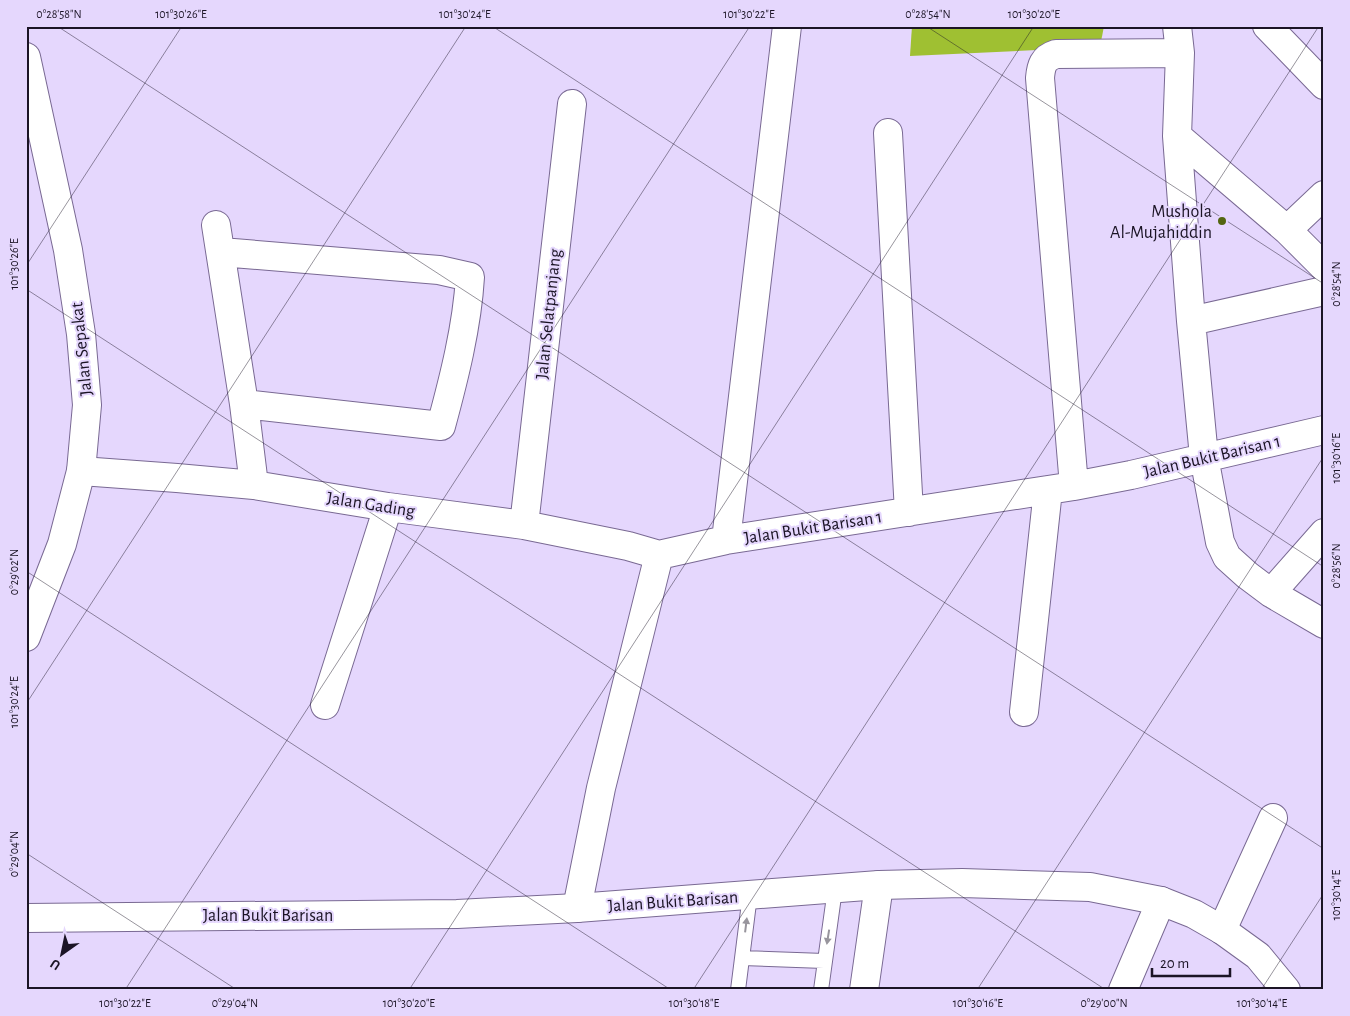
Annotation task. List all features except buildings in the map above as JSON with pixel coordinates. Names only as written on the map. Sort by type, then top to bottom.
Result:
[{"type":"street","points":[[726,540],[787,26]]},
{"type":"street","points":[[1177,26],[1180,53],[1176,136],[1204,457],[1220,542],[1224,553],[1233,563],[1271,594],[1324,624]]},
{"type":"street","points":[[1267,26],[1324,85]]},
{"type":"street","points":[[1024,712],[1061,488],[1040,88],[1042,65],[1046,58],[1056,54],[1180,53]]},
{"type":"street","name":"Jalan Sepakat","points":[[26,57],[35,137],[68,250],[82,334],[87,405],[81,471],[62,544],[29,623]]},
{"type":"street","name":"Jalan Selatpanjang","points":[[524,524],[572,104]]},
{"type":"street","points":[[888,133],[909,512]]},
{"type":"street","points":[[1176,136],[1288,230],[1324,267]]},
{"type":"street","points":[[1288,230],[1324,195]]},
{"type":"street","points":[[216,225],[244,404],[254,485]]},
{"type":"street","points":[[221,252],[439,270],[470,277],[469,306],[441,426],[244,404]]},
{"type":"street","points":[[1192,321],[1324,291]]},
{"type":"street","name":"Jalan Bukit Barisan 1","points":[[659,555],[726,540],[1061,488],[1131,475],[1324,430]]},
{"type":"street","name":"Jalan Gading","points":[[81,471],[254,485],[388,507],[524,524],[628,546],[659,555]]},
{"type":"street","points":[[325,705],[388,507]]},
{"type":"street","points":[[1271,594],[1324,533]]},
{"type":"street","points":[[577,908],[601,788],[659,555]]},
{"type":"street","points":[[1222,930],[1273,818]]},
{"type":"street","name":"Jalan Bukit Barisan","points":[[26,918],[457,914],[577,908],[879,886],[962,883],[1090,887],[1161,901],[1194,914],[1222,930],[1258,956],[1286,990]]},
{"type":"street","points":[[864,990],[879,886]]},
{"type":"street","points":[[1123,990],[1161,901]]},
{"type":"lane","points":[[821,990],[835,889]]},
{"type":"lane","points":[[738,990],[750,895]]},
{"type":"lane","points":[[742,958],[824,961]]},
{"type":"green space","points":[[912,26],[1104,26],[1100,47],[910,56]]},
{"type":"place","name":"Mushola Al-Mujahiddin","points":[[1222,221]]}]
